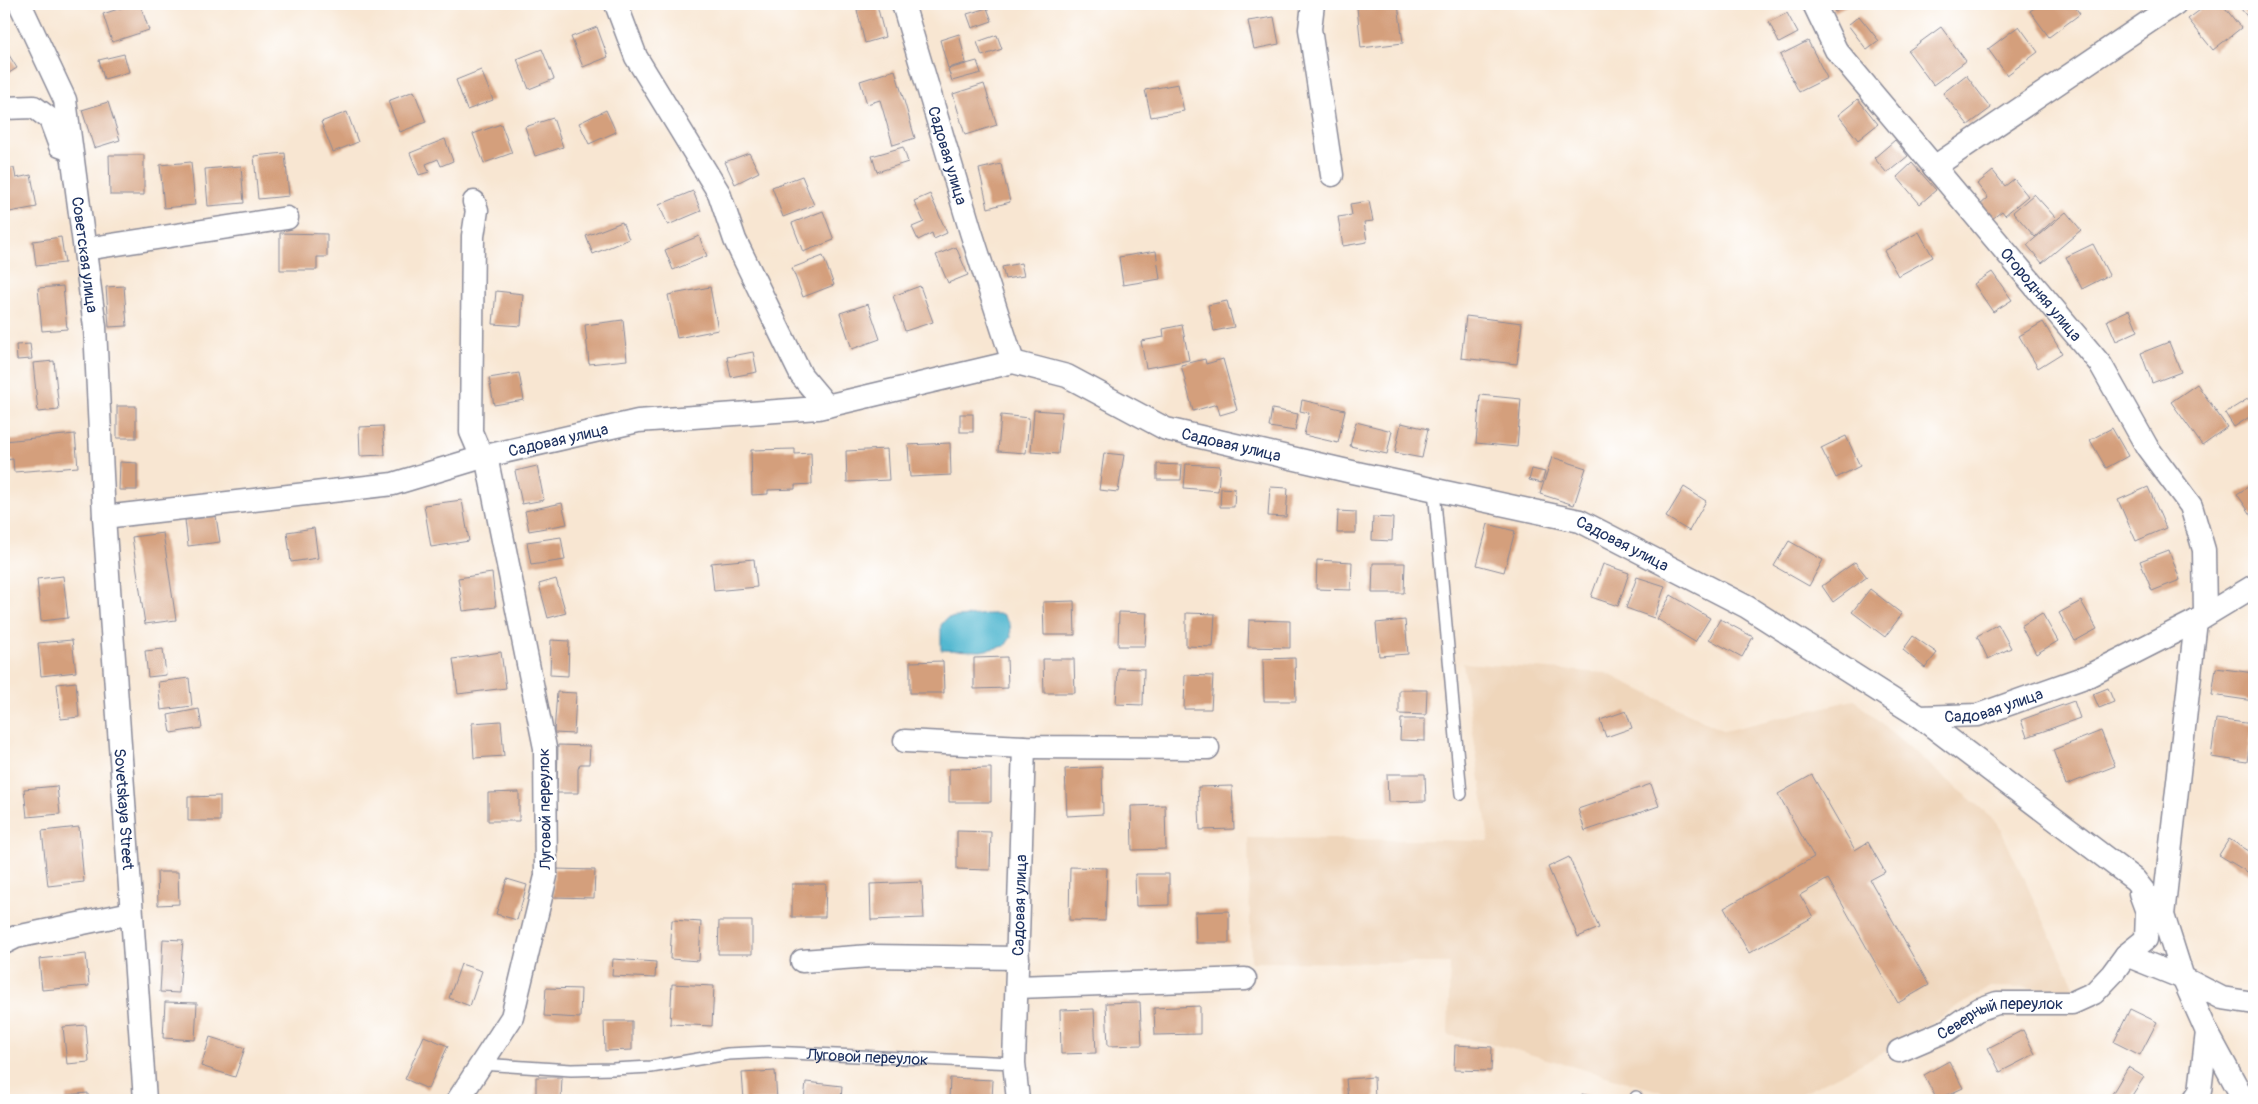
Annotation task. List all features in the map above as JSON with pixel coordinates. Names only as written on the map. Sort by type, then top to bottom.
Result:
[{"type":"street","name":"Советская улица","points":[[20,4],[65,100],[96,326],[104,517]]},
{"type":"street","points":[[616,4],[636,57],[719,193],[735,240],[801,375],[827,406]]},
{"type":"street","name":"Садовая улица","points":[[903,4],[968,223],[1013,362]]},
{"type":"street","points":[[1313,4],[1310,29],[1332,175]]},
{"type":"street","name":"Огородняя улица","points":[[1814,4],[1836,50],[2101,365],[2147,447],[2191,506],[2204,550],[2201,618],[2163,915]]},
{"type":"street","points":[[1934,166],[2175,4]]},
{"type":"street","points":[[4,108],[34,107],[50,119],[60,146],[72,150]]},
{"type":"street","points":[[474,202],[477,210],[473,236],[472,432],[477,446],[486,456]]},
{"type":"street","points":[[85,249],[287,218]]},
{"type":"street","name":"Садовая улица","points":[[104,517],[393,484],[486,456],[638,421],[827,406],[1013,362],[1067,376],[1166,429],[1580,521],[1747,607],[1920,717],[1978,715],[2088,676],[2201,618]]},
{"type":"street","name":"Луговой переулок","points":[[458,1100],[512,1017],[546,876],[545,748],[486,456]]},
{"type":"street","name":"Sovetskaya Street","points":[[104,517],[145,1100]]},
{"type":"street","points":[[2201,618],[2254,586]]},
{"type":"street","points":[[1920,717],[2135,880],[2163,915],[2183,978],[2207,1032],[2244,1100]]},
{"type":"street","points":[[905,740],[1024,747],[1208,748]]},
{"type":"street","name":"Садовая улица","points":[[1018,1100],[1014,1063],[1024,747]]},
{"type":"street","name":"Северный переулок","points":[[1899,1051],[1948,1030],[1977,1010],[1997,1003],[2072,1003],[2094,993],[2112,974],[2126,955],[2146,939],[2147,912],[2135,880]]},
{"type":"street","points":[[4,943],[16,937],[131,913]]},
{"type":"street","points":[[2126,955],[2183,978],[2222,998],[2254,1003]]},
{"type":"street","points":[[802,961],[870,956],[1018,958]]},
{"type":"street","points":[[1017,988],[1246,979]]},
{"type":"street","points":[[2198,1097],[2207,1032]]},
{"type":"lane","points":[[1434,490],[1461,794]]},
{"type":"lane","name":"Луговой переулок","points":[[481,1064],[571,1070],[613,1069],[651,1067],[728,1054],[769,1052],[1014,1063]]},
{"type":"shaded area","points":[[1463,663],[1606,673],[1724,731],[1854,700],[1997,822],[2076,989],[1990,987],[1881,1054],[1789,1100],[1723,1100],[1676,1096],[1505,1047],[1448,1035],[1450,963],[1251,962],[1248,838],[1489,841]]},
{"type":"water","points":[[1003,614],[1010,624],[1011,637],[1005,646],[981,651],[941,650],[941,625],[947,618]]},
{"type":"building","points":[[133,4],[140,4],[149,30],[112,42],[103,14]]},
{"type":"building","points":[[1398,4],[1403,43],[1361,48],[1357,7]]},
{"type":"building","points":[[1830,4],[1849,4],[1835,12]]},
{"type":"building","points":[[2040,4],[2073,4],[2080,14],[2049,37],[2030,11]]},
{"type":"building","points":[[2208,4],[2222,4],[2241,28],[2213,50],[2188,19]]},
{"type":"building","points":[[2237,4],[2254,4],[2254,17],[2250,20]]},
{"type":"building","points":[[877,5],[885,37],[865,43],[857,10]]},
{"type":"building","points":[[987,8],[992,21],[972,28],[967,14]]},
{"type":"building","points":[[1787,13],[1798,33],[1779,43],[1769,22]]},
{"type":"building","points":[[1859,16],[1879,41],[1867,50],[1848,25]]},
{"type":"building","points":[[1274,17],[1279,44],[1254,49],[1248,21]]},
{"type":"building","points":[[2019,26],[2038,52],[2007,75],[1988,49]]},
{"type":"building","points":[[597,27],[608,57],[583,67],[571,37]]},
{"type":"building","points":[[1941,27],[1966,61],[1933,85],[1908,51]]},
{"type":"building","points":[[959,34],[966,63],[948,68],[940,40]]},
{"type":"building","points":[[997,35],[1002,49],[982,56],[977,42]]},
{"type":"building","points":[[1808,41],[1827,78],[1799,92],[1780,55]]},
{"type":"building","points":[[4,47],[17,68],[4,76]]},
{"type":"building","points":[[542,49],[554,79],[529,89],[517,59]]},
{"type":"building","points":[[124,54],[129,72],[104,79],[99,60]]},
{"type":"building","points":[[977,61],[981,73],[952,81],[948,69]]},
{"type":"building","points":[[481,70],[493,100],[467,110],[456,80]]},
{"type":"building","points":[[895,70],[915,138],[893,145],[880,100],[867,104],[860,81]]},
{"type":"building","points":[[1966,75],[1991,108],[1968,125],[1943,93]]},
{"type":"building","points":[[984,84],[997,125],[965,135],[953,94]]},
{"type":"building","points":[[1178,84],[1184,111],[1151,117],[1145,90]]},
{"type":"building","points":[[414,91],[426,122],[400,132],[388,101]]},
{"type":"building","points":[[1858,99],[1878,124],[1858,140],[1838,115]]},
{"type":"building","points":[[108,102],[120,140],[94,148],[82,110]]},
{"type":"building","points":[[606,110],[616,132],[589,144],[579,123]]},
{"type":"building","points":[[347,112],[358,142],[333,152],[321,122]]},
{"type":"building","points":[[553,118],[563,147],[535,156],[525,127]]},
{"type":"building","points":[[501,124],[512,153],[484,163],[473,134]]},
{"type":"building","points":[[445,139],[453,161],[441,166],[438,159],[426,164],[429,172],[419,175],[410,153]]},
{"type":"building","points":[[1895,140],[1908,156],[1887,173],[1874,158]]},
{"type":"building","points":[[903,147],[908,162],[877,172],[872,156]]},
{"type":"building","points":[[285,153],[289,196],[258,199],[254,156]]},
{"type":"building","points":[[749,153],[759,172],[735,184],[725,162]]},
{"type":"building","points":[[109,155],[144,155],[144,195],[110,195]]},
{"type":"building","points":[[191,162],[195,205],[164,208],[160,165]]},
{"type":"building","points":[[1912,163],[1936,190],[1920,204],[1897,177]]},
{"type":"building","points":[[1001,164],[1010,202],[988,208],[979,169]]},
{"type":"building","points":[[241,166],[244,203],[208,206],[205,169]]},
{"type":"building","points":[[14,168],[16,178],[31,175],[37,207],[4,213],[4,169]]},
{"type":"building","points":[[1993,171],[2005,186],[2014,179],[2028,196],[2005,215],[2002,211],[1991,220],[1979,206],[1988,198],[1977,184]]},
{"type":"building","points":[[802,176],[814,205],[783,217],[772,187]]},
{"type":"building","points":[[693,191],[701,211],[668,225],[659,205]]},
{"type":"building","points":[[930,194],[947,233],[934,239],[932,233],[918,240],[912,227],[924,222],[914,201]]},
{"type":"building","points":[[2034,194],[2056,218],[2035,237],[2013,212]]},
{"type":"building","points":[[1369,201],[1373,221],[1364,222],[1367,242],[1343,246],[1338,217],[1352,215],[1350,204]]},
{"type":"building","points":[[823,211],[834,240],[803,252],[792,223]]},
{"type":"building","points":[[2066,212],[2081,230],[2042,263],[2027,245]]},
{"type":"building","points":[[622,222],[629,239],[593,254],[586,236]]},
{"type":"building","points":[[1919,232],[1933,257],[1898,276],[1884,251]]},
{"type":"building","points":[[280,233],[327,234],[327,257],[317,257],[317,270],[280,270]]},
{"type":"building","points":[[699,236],[707,256],[673,270],[665,250]]},
{"type":"building","points":[[61,237],[65,263],[36,266],[33,241]]},
{"type":"building","points":[[2093,244],[2109,275],[2082,289],[2066,257]]},
{"type":"building","points":[[956,247],[968,275],[948,283],[936,255]]},
{"type":"building","points":[[1156,251],[1160,279],[1123,285],[1119,257]]},
{"type":"building","points":[[823,256],[834,285],[803,297],[792,268]]},
{"type":"building","points":[[1021,263],[1024,276],[1005,279],[1002,267]]},
{"type":"building","points":[[1992,272],[2012,300],[1993,312],[1974,284]]},
{"type":"building","points":[[63,286],[67,329],[42,331],[38,288]]},
{"type":"building","points":[[124,286],[127,326],[109,327],[106,287]]},
{"type":"building","points":[[920,286],[933,322],[905,331],[893,296]]},
{"type":"building","points":[[710,287],[718,330],[677,338],[668,295]]},
{"type":"building","points":[[496,291],[523,294],[521,326],[493,324]]},
{"type":"building","points":[[1227,301],[1234,327],[1214,331],[1208,305]]},
{"type":"building","points":[[868,304],[880,339],[852,349],[840,313]]},
{"type":"building","points":[[2129,310],[2138,331],[2116,341],[2107,320]]},
{"type":"building","points":[[1466,316],[1522,323],[1517,364],[1461,358]]},
{"type":"building","points":[[623,320],[627,360],[589,364],[585,325]]},
{"type":"building","points":[[2043,322],[2062,353],[2038,368],[2019,336]]},
{"type":"building","points":[[1182,325],[1189,360],[1146,368],[1141,341],[1164,337],[1163,329]]},
{"type":"building","points":[[2169,342],[2181,372],[2152,383],[2141,353]]},
{"type":"building","points":[[30,344],[32,359],[17,360],[16,345]]},
{"type":"building","points":[[753,352],[757,372],[731,377],[727,357]]},
{"type":"building","points":[[1205,359],[1206,364],[1223,359],[1237,410],[1220,415],[1217,404],[1193,411],[1181,365]]},
{"type":"building","points":[[54,361],[59,410],[38,412],[33,363]]},
{"type":"building","points":[[519,373],[524,400],[494,405],[489,378]]},
{"type":"building","points":[[2197,384],[2227,427],[2202,445],[2171,402]]},
{"type":"building","points":[[1480,395],[1521,399],[1517,447],[1476,443]]},
{"type":"building","points":[[2254,395],[2254,414],[2234,427],[2225,413]]},
{"type":"building","points":[[1302,400],[1345,410],[1338,443],[1304,435],[1309,413],[1300,411]]},
{"type":"building","points":[[117,406],[136,406],[136,438],[117,438]]},
{"type":"building","points":[[1272,409],[1298,414],[1295,431],[1269,427]]},
{"type":"building","points":[[1034,410],[1062,412],[1058,454],[1031,452]]},
{"type":"building","points":[[960,414],[973,414],[973,432],[960,432]]},
{"type":"building","points":[[1001,415],[1029,418],[1026,453],[998,451]]},
{"type":"building","points":[[1356,422],[1392,431],[1387,454],[1350,446]]},
{"type":"building","points":[[1401,423],[1428,429],[1422,458],[1395,453]]},
{"type":"building","points":[[383,426],[385,455],[360,456],[359,427]]},
{"type":"building","points":[[2112,428],[2128,456],[2106,468],[2090,440]]},
{"type":"building","points":[[75,434],[78,467],[14,472],[13,459],[4,460],[4,441]]},
{"type":"building","points":[[1846,436],[1860,466],[1836,478],[1821,448]]},
{"type":"building","points":[[950,443],[951,475],[910,477],[908,445]]},
{"type":"building","points":[[795,449],[795,454],[811,453],[812,484],[795,485],[795,489],[768,490],[768,494],[752,495],[751,450]]},
{"type":"building","points":[[887,449],[889,480],[847,482],[846,451]]},
{"type":"building","points":[[1104,453],[1124,455],[1118,492],[1099,490]]},
{"type":"building","points":[[1552,457],[1586,468],[1574,505],[1540,494]]},
{"type":"building","points":[[120,462],[137,463],[137,490],[119,490]]},
{"type":"building","points":[[1157,464],[1182,465],[1181,480],[1157,480]]},
{"type":"building","points":[[1186,464],[1220,466],[1218,491],[1184,488]]},
{"type":"building","points":[[537,466],[544,500],[522,504],[515,471]]},
{"type":"building","points":[[1532,469],[1545,472],[1542,483],[1529,480]]},
{"type":"building","points":[[2254,483],[2254,519],[2237,494]]},
{"type":"building","points":[[1270,487],[1288,488],[1286,517],[1268,516]]},
{"type":"building","points":[[1684,487],[1706,501],[1689,531],[1666,517]]},
{"type":"building","points":[[2148,487],[2166,528],[2136,541],[2118,500]]},
{"type":"building","points":[[1221,488],[1235,489],[1234,507],[1220,507]]},
{"type":"building","points":[[462,500],[469,541],[431,547],[424,505]]},
{"type":"building","points":[[562,503],[567,524],[529,531],[525,511]]},
{"type":"building","points":[[1338,511],[1356,512],[1356,533],[1337,533]]},
{"type":"building","points":[[216,516],[220,542],[188,546],[185,520]]},
{"type":"building","points":[[1373,517],[1393,518],[1392,541],[1372,540]]},
{"type":"building","points":[[1488,524],[1515,531],[1504,572],[1477,565]]},
{"type":"building","points":[[314,528],[318,558],[291,562],[287,532]]},
{"type":"building","points":[[163,533],[176,620],[145,624],[132,537]]},
{"type":"building","points":[[561,537],[565,560],[531,565],[527,542]]},
{"type":"building","points":[[1789,541],[1823,560],[1809,586],[1774,566]]},
{"type":"building","points":[[2169,550],[2180,580],[2152,591],[2140,561]]},
{"type":"building","points":[[754,559],[757,587],[714,591],[711,563]]},
{"type":"building","points":[[1317,560],[1352,562],[1351,590],[1316,589]]},
{"type":"building","points":[[1855,562],[1867,577],[1833,602],[1822,586]]},
{"type":"building","points":[[1373,563],[1405,563],[1404,593],[1372,593]]},
{"type":"building","points":[[1603,564],[1629,573],[1618,606],[1591,597]]},
{"type":"building","points":[[492,573],[496,607],[463,611],[458,578]]},
{"type":"building","points":[[63,576],[68,618],[41,621],[37,579]]},
{"type":"building","points":[[1637,577],[1665,586],[1654,618],[1626,608]]},
{"type":"building","points":[[556,579],[566,613],[548,618],[539,584]]},
{"type":"building","points":[[1870,589],[1902,614],[1885,637],[1852,612]]},
{"type":"building","points":[[1671,595],[1710,618],[1695,642],[1657,619]]},
{"type":"building","points":[[1074,601],[1075,635],[1044,635],[1043,602]]},
{"type":"building","points":[[2081,601],[2097,629],[2075,641],[2059,613]]},
{"type":"building","points":[[1119,612],[1147,613],[1145,646],[1118,646]]},
{"type":"building","points":[[1186,613],[1215,614],[1213,647],[1186,646]]},
{"type":"building","points":[[2042,613],[2058,641],[2036,654],[2021,626]]},
{"type":"building","points":[[1720,619],[1753,637],[1742,657],[1709,639]]},
{"type":"building","points":[[1249,620],[1290,621],[1290,648],[1248,647]]},
{"type":"building","points":[[1405,620],[1408,654],[1379,656],[1376,623]]},
{"type":"building","points":[[1998,624],[2011,648],[1988,659],[1977,636]]},
{"type":"building","points":[[1913,636],[1937,653],[1925,668],[1903,650]]},
{"type":"building","points":[[72,640],[76,672],[41,676],[38,643]]},
{"type":"building","points":[[551,640],[569,641],[568,676],[550,675]]},
{"type":"building","points":[[163,649],[166,675],[148,677],[145,651]]},
{"type":"building","points":[[501,652],[506,688],[458,694],[453,659]]},
{"type":"building","points":[[1007,657],[1008,688],[974,689],[974,658]]},
{"type":"building","points":[[1295,658],[1296,701],[1264,701],[1263,659]]},
{"type":"building","points":[[1043,659],[1074,659],[1075,693],[1044,693]]},
{"type":"building","points":[[943,661],[944,693],[910,693],[910,662]]},
{"type":"building","points":[[1118,668],[1144,669],[1143,705],[1116,704]]},
{"type":"building","points":[[2216,668],[2254,673],[2254,701],[2212,695]]},
{"type":"building","points":[[1185,675],[1213,676],[1211,709],[1184,709]]},
{"type":"building","points":[[189,678],[192,706],[161,710],[158,682]]},
{"type":"building","points":[[76,682],[79,717],[61,719],[57,684]]},
{"type":"building","points":[[2108,688],[2114,702],[2099,708],[2093,694]]},
{"type":"building","points":[[1399,690],[1427,690],[1426,715],[1399,714]]},
{"type":"building","points":[[557,692],[576,693],[574,734],[554,733]]},
{"type":"building","points":[[2074,701],[2080,718],[2027,737],[2021,720]]},
{"type":"building","points":[[199,709],[202,728],[171,733],[168,715]]},
{"type":"building","points":[[1626,711],[1632,728],[1606,737],[1600,720]]},
{"type":"building","points":[[1401,719],[1425,719],[1425,741],[1400,740]]},
{"type":"building","points":[[2216,719],[2253,724],[2247,762],[2211,757]]},
{"type":"building","points":[[501,721],[504,756],[474,758],[472,723]]},
{"type":"building","points":[[2101,731],[2115,766],[2066,785],[2053,750]]},
{"type":"building","points":[[558,745],[590,746],[589,764],[580,764],[578,769],[578,793],[557,793]]},
{"type":"building","points":[[1102,767],[1103,814],[1067,816],[1065,769]]},
{"type":"building","points":[[991,768],[991,802],[949,802],[949,769]]},
{"type":"building","points":[[1387,774],[1425,774],[1426,801],[1388,802]]},
{"type":"building","points":[[1812,775],[1855,850],[1868,842],[1885,872],[1870,880],[1929,985],[1898,1003],[1828,879],[1800,895],[1813,917],[1749,953],[1724,908],[1814,857],[1778,794]]},
{"type":"building","points":[[1651,784],[1659,806],[1585,831],[1578,809]]},
{"type":"building","points":[[57,786],[60,814],[27,817],[24,789]]},
{"type":"building","points":[[1232,786],[1234,829],[1200,830],[1198,787]]},
{"type":"building","points":[[519,792],[519,821],[488,821],[488,793]]},
{"type":"building","points":[[220,796],[220,821],[188,821],[188,797]]},
{"type":"building","points":[[1165,805],[1166,849],[1132,850],[1131,806]]},
{"type":"building","points":[[79,827],[84,882],[48,886],[42,831]]},
{"type":"building","points":[[957,831],[991,832],[990,870],[957,869]]},
{"type":"building","points":[[2229,839],[2254,854],[2254,876],[2219,855]]},
{"type":"building","points":[[1569,857],[1599,928],[1578,937],[1548,867]]},
{"type":"building","points":[[1070,867],[1107,868],[1105,921],[1069,920]]},
{"type":"building","points":[[554,869],[595,870],[594,898],[553,897]]},
{"type":"building","points":[[157,872],[178,872],[179,904],[158,905]]},
{"type":"building","points":[[1135,874],[1169,874],[1169,905],[1136,906]]},
{"type":"building","points":[[507,879],[527,885],[517,920],[496,914]]},
{"type":"building","points":[[922,882],[924,918],[871,920],[870,884]]},
{"type":"building","points":[[792,884],[826,884],[825,917],[792,917]]},
{"type":"building","points":[[1229,911],[1229,943],[1196,943],[1195,912]]},
{"type":"building","points":[[672,920],[701,922],[699,961],[670,959]]},
{"type":"building","points":[[719,921],[752,921],[752,954],[718,954]]},
{"type":"building","points":[[163,939],[183,940],[179,993],[160,992]]},
{"type":"building","points":[[86,954],[89,986],[42,990],[39,959]]},
{"type":"building","points":[[613,959],[656,962],[655,978],[612,976]]},
{"type":"building","points":[[461,964],[482,971],[470,1006],[449,998]]},
{"type":"building","points":[[672,984],[714,986],[712,1026],[670,1024]]},
{"type":"building","points":[[546,988],[581,989],[580,1018],[544,1016]]},
{"type":"building","points":[[165,1002],[197,1003],[195,1040],[163,1038]]},
{"type":"building","points":[[1140,1002],[1142,1045],[1108,1046],[1106,1003]]},
{"type":"building","points":[[1200,1006],[1200,1034],[1155,1035],[1154,1008]]},
{"type":"building","points":[[1094,1009],[1096,1053],[1061,1054],[1060,1010]]},
{"type":"building","points":[[2130,1009],[2157,1022],[2140,1055],[2114,1042]]},
{"type":"building","points":[[604,1021],[632,1021],[632,1050],[605,1051]]},
{"type":"building","points":[[86,1025],[89,1062],[67,1064],[63,1027]]},
{"type":"building","points":[[2023,1030],[2035,1054],[2000,1072],[1988,1048]]},
{"type":"building","points":[[424,1036],[448,1046],[428,1089],[405,1079]]},
{"type":"building","points":[[210,1037],[245,1048],[235,1077],[201,1066]]},
{"type":"building","points":[[1455,1045],[1492,1047],[1491,1071],[1454,1070]]},
{"type":"building","points":[[1949,1061],[1963,1088],[1937,1100],[1924,1075]]},
{"type":"building","points":[[2128,1067],[2144,1077],[2129,1100],[2123,1100],[2112,1094]]},
{"type":"building","points":[[775,1071],[777,1100],[744,1100],[742,1073]]},
{"type":"building","points":[[536,1077],[562,1077],[561,1100],[536,1100]]},
{"type":"building","points":[[1374,1077],[1375,1100],[1348,1100],[1346,1079]]},
{"type":"building","points":[[950,1078],[993,1080],[992,1100],[949,1100]]},
{"type":"building","points":[[806,1082],[842,1086],[841,1100],[804,1100]]},
{"type":"building","points":[[88,1093],[88,1100],[66,1100],[66,1095]]},
{"type":"building","points":[[1582,1094],[1604,1100],[1580,1100]]}]
